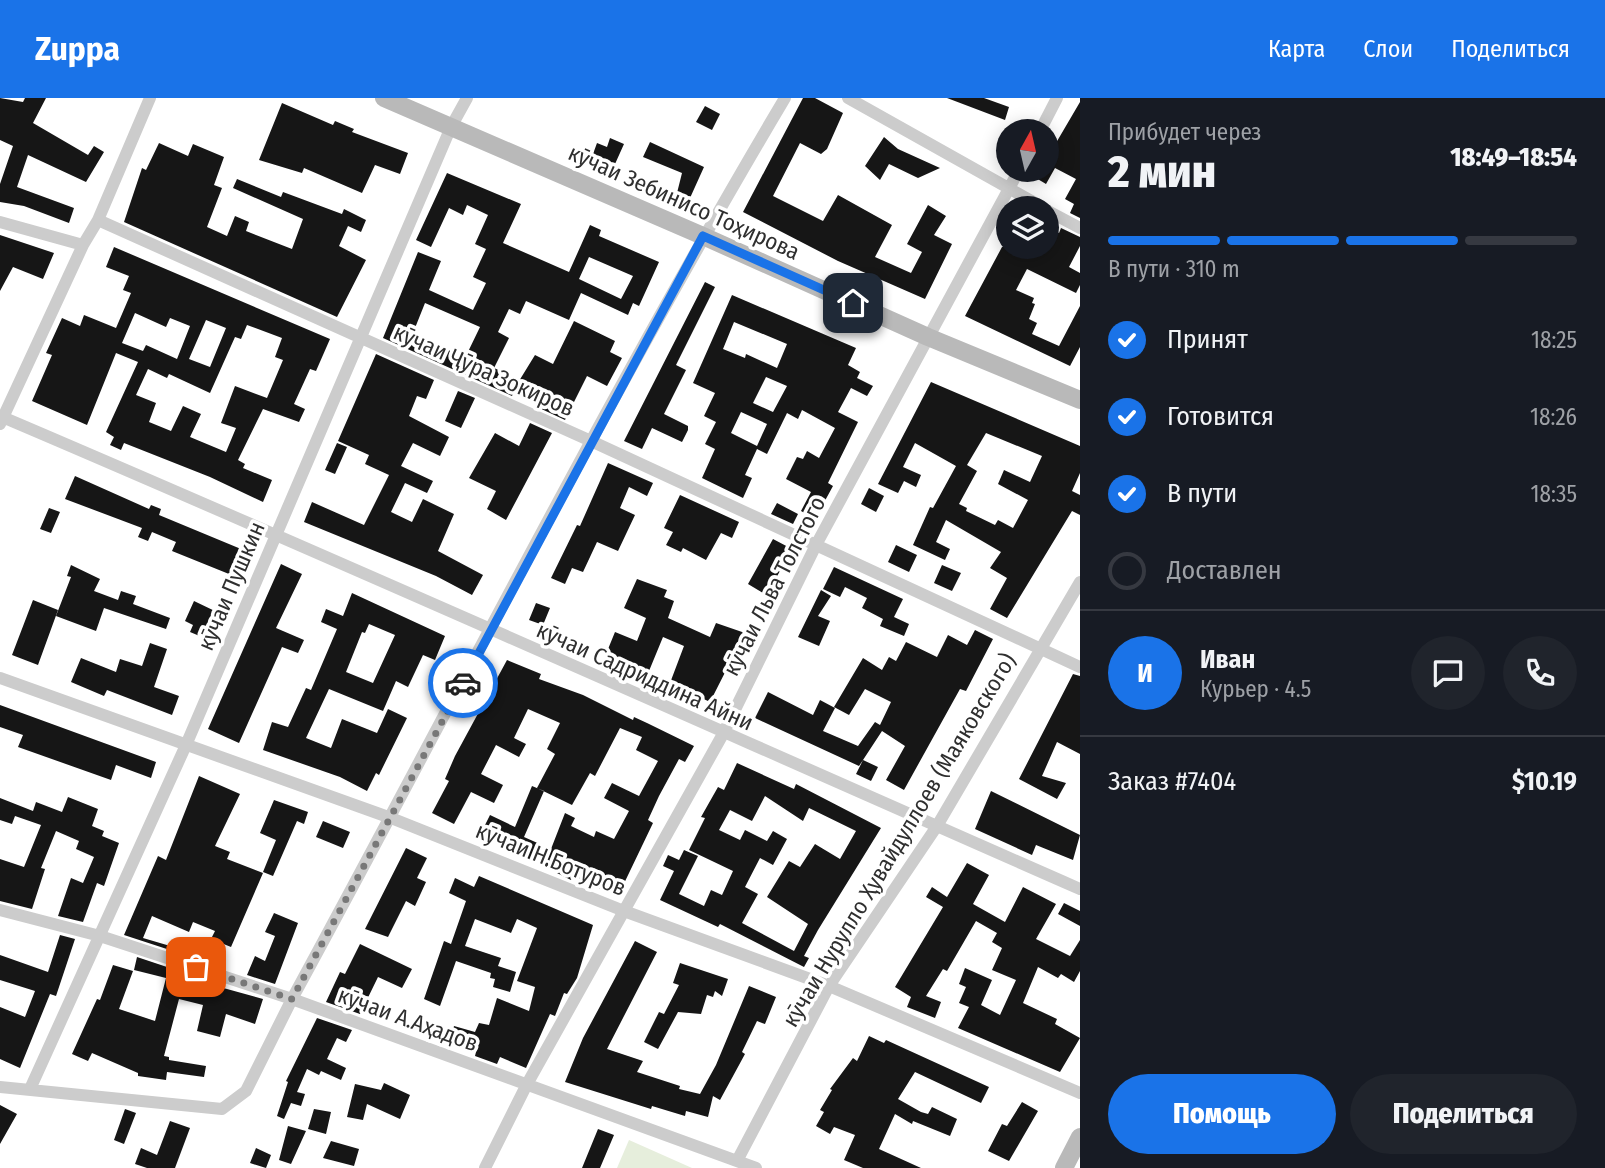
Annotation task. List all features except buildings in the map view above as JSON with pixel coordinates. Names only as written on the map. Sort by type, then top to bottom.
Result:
[{"type":"main road","name":"кӯчаи Зебинисо Тоҳирова","points":[[384,98],[928,337],[1080,400]]},
{"type":"main road","points":[[1063,1168],[1080,1137]]},
{"type":"street","points":[[1,420],[83,245],[99,220],[150,98]]},
{"type":"street","name":"кӯчаи Пушкин","points":[[30,1090],[186,745],[451,127],[467,98]]},
{"type":"street","points":[[0,1087],[222,1109],[246,1091],[292,999],[591,441],[703,236],[785,98]]},
{"type":"street","points":[[848,98],[1022,196]]},
{"type":"street","points":[[1046,119],[1057,98]]},
{"type":"street","name":"кӯчаи Льва Толстого","points":[[485,1168],[526,1086],[723,734],[816,545],[1013,182]]},
{"type":"street","points":[[1059,217],[1080,228]]},
{"type":"street","name":"кӯчаи Ҷӯра Зокиров","points":[[99,220],[591,441],[1080,667]]},
{"type":"street","points":[[0,222],[83,245]]},
{"type":"street","name":"кӯчаи Садриддина Айни","points":[[1,420],[277,534],[723,734],[1080,889]]},
{"type":"street","name":"кӯчаи Нурулло Ҳувайдуллоев (Маяковского)","points":[[738,1159],[829,986],[937,826],[1080,582]]},
{"type":"street","name":"кӯчаи Н.Ботуров","points":[[0,678],[391,818],[624,911],[829,986],[1080,1094]]},
{"type":"street","name":"кӯчаи А.Аҳадов","points":[[0,909],[100,936],[292,999],[526,1086],[738,1159],[756,1168]]},
{"type":"green space","points":[[629,1140],[692,1168],[617,1168]]},
{"type":"way so far","points":[[196,967],[292,999],[463,683]]},
{"type":"route","points":[[463,683],[703,236],[853,303]]}]
